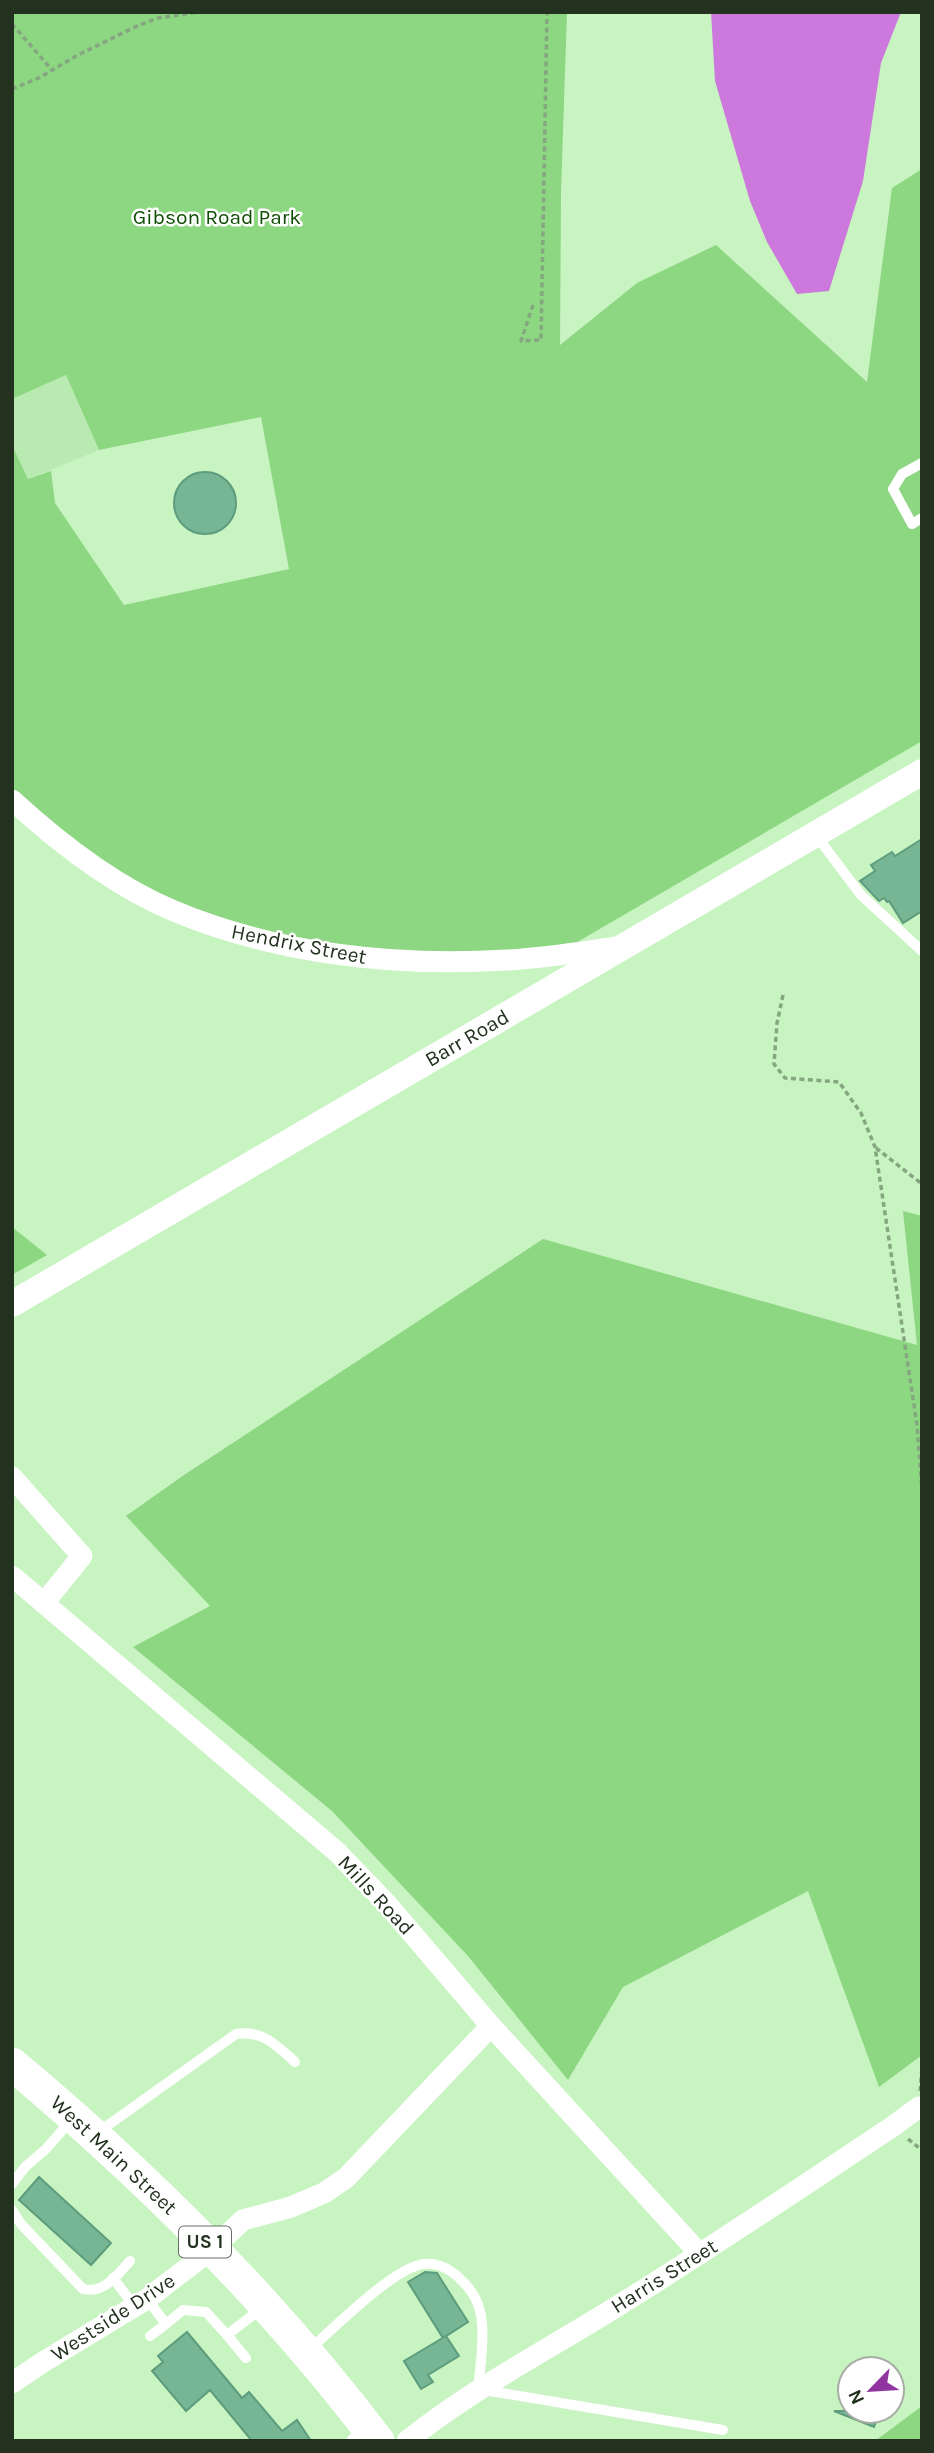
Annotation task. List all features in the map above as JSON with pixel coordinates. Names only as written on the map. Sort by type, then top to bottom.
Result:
[{"type":"main road","name":"West Main Street","points":[[20,2074],[84,2126],[212,2249],[305,2353],[365,2436]]},
{"type":"street","name":"Barr Road","points":[[12,1304],[815,834],[917,778]]},
{"type":"street","name":"Hendrix Street","points":[[12,800],[79,856],[122,884],[171,910],[253,938],[390,960],[458,962],[509,960],[623,947]]},
{"type":"street","points":[[12,1477],[82,1556],[44,1603]]},
{"type":"street","name":"Mills Road","points":[[12,1576],[337,1852],[387,1904],[491,2026],[700,2254]]},
{"type":"street","name":"Westside Drive","points":[[12,2383],[141,2303],[212,2249],[243,2220],[292,2207],[324,2193],[346,2178],[491,2026]]},
{"type":"street","name":"Harris Street","points":[[407,2441],[478,2389],[700,2254],[919,2107]]},
{"type":"lane","points":[[922,463],[902,474],[893,489],[912,524],[922,518]]},
{"type":"lane","points":[[815,834],[866,901],[922,951]]},
{"type":"lane","points":[[12,2184],[25,2167],[46,2149],[236,2034],[248,2032],[268,2038],[295,2062]]},
{"type":"lane","points":[[12,2210],[21,2224],[83,2288],[92,2291],[100,2288],[130,2261]]},
{"type":"lane","points":[[305,2353],[380,2287],[423,2263],[442,2265],[470,2289],[477,2302],[482,2324],[478,2389],[723,2430]]},
{"type":"lane","points":[[113,2278],[166,2323]]},
{"type":"lane","points":[[227,2335],[264,2306]]},
{"type":"lane","points":[[149,2336],[183,2310],[206,2312],[246,2358]]},
{"type":"path","points":[[12,89],[139,25],[158,18],[199,12]]},
{"type":"path","points":[[533,305],[521,341],[541,340],[547,12]]},
{"type":"path","points":[[12,24],[52,70]]},
{"type":"path","points":[[783,995],[774,1064],[785,1078],[839,1082],[861,1114],[875,1147],[917,1425],[922,1490]]},
{"type":"path","points":[[875,1147],[922,1184]]},
{"type":"shaded area","points":[[711,12],[901,12],[881,63],[863,181],[829,291],[797,294],[767,242],[750,201],[715,81]]},
{"type":"shaded area","points":[[66,375],[99,450],[28,479],[12,445],[12,399]]},
{"type":"green space","name":"Gibson Road Park","points":[[12,12],[567,12],[561,192],[560,345],[637,283],[716,245],[867,382],[892,188],[922,169],[922,741],[555,955],[390,960],[171,910],[12,801],[12,445],[28,479],[51,471],[55,503],[124,605],[289,569],[261,417],[99,450],[66,375],[12,399]]},
{"type":"green space","points":[[903,1211],[922,1216],[922,2055],[879,2087],[808,1891],[623,1987],[568,2080],[468,1956],[332,1811],[133,1647],[210,1606],[126,1516],[543,1239],[917,1345]]},
{"type":"green space","points":[[12,1227],[47,1255],[12,1275]]},
{"type":"green space","points":[[922,2406],[922,2441],[875,2441],[896,2425],[906,2425],[906,2418]]},
{"type":"building","points":[[199,472],[211,472],[227,481],[234,491],[234,515],[227,525],[211,534],[199,534],[188,529],[179,520],[174,509],[174,497],[179,486],[188,477]]},
{"type":"building","points":[[922,839],[922,911],[903,923],[889,901],[884,898],[879,901],[860,881],[875,871],[871,865],[892,852],[895,856]]},
{"type":"building","points":[[39,2177],[111,2243],[91,2265],[19,2200]]},
{"type":"building","points":[[425,2272],[437,2273],[468,2322],[443,2338],[408,2282]]},
{"type":"building","points":[[187,2332],[242,2398],[249,2392],[282,2431],[297,2420],[311,2441],[252,2441],[210,2390],[186,2411],[152,2371],[163,2362],[158,2356]]},
{"type":"building","points":[[446,2336],[459,2356],[428,2375],[433,2382],[421,2389],[404,2361]]}]
